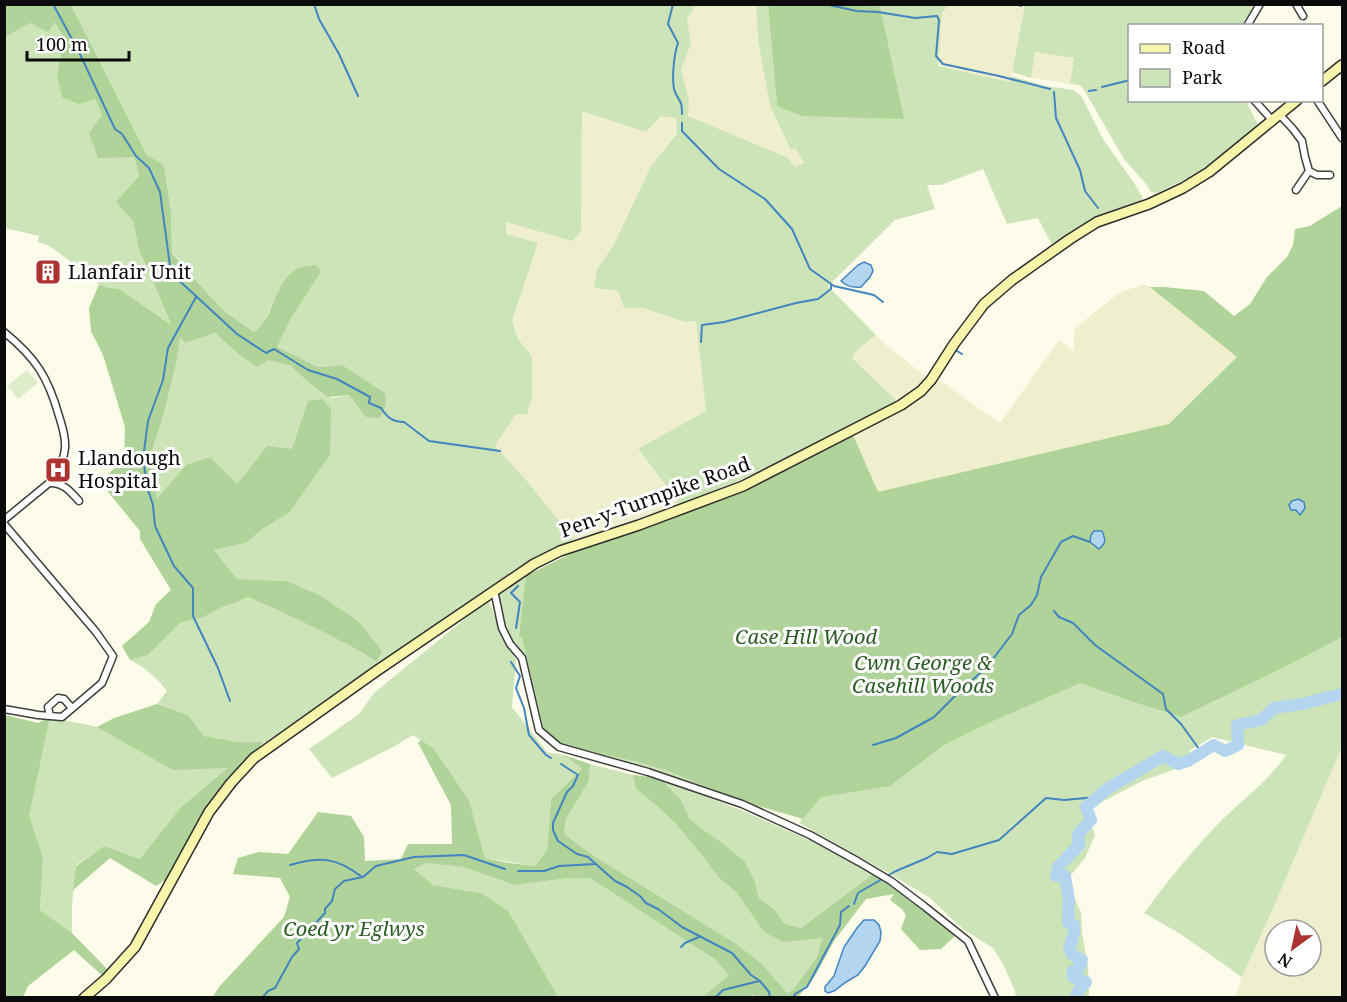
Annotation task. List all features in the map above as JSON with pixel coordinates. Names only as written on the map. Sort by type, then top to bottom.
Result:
[{"type":"street","points":[[1248,24],[1260,4]]},
{"type":"street","points":[[1296,4],[1303,16]]},
{"type":"street","points":[[1323,80],[1342,65]]},
{"type":"street","points":[[1256,102],[1293,129],[1302,141],[1309,171],[1317,175],[1330,175]]},
{"type":"street","name":"Pen-y-Turnpike Road","points":[[84,998],[106,979],[135,947],[209,812],[254,758],[534,564],[560,551],[639,525],[743,486],[901,405],[921,391],[931,380],[984,304],[1012,280],[1097,222],[1149,204],[1183,188],[1209,172],[1295,102]]},
{"type":"street","points":[[1318,102],[1342,138]]},
{"type":"street","points":[[1296,190],[1309,171]]},
{"type":"street","points":[[4,332],[35,362],[47,381],[56,408],[65,448],[62,464],[52,483]]},
{"type":"street","points":[[4,709],[62,717],[102,683],[113,656],[96,632],[4,522],[46,484],[64,485],[79,501]]},
{"type":"street","points":[[494,590],[502,628],[510,644],[522,658],[539,730],[559,747],[648,772],[742,804],[810,835],[879,873],[968,941],[995,998]]},
{"type":"street","points":[[50,716],[48,707],[58,698],[64,699],[72,708]]},
{"type":"green space","points":[[5,4],[71,5],[147,155],[164,165],[171,212],[172,253],[225,312],[254,332],[266,318],[278,291],[289,275],[299,268],[316,265],[321,271],[291,318],[277,347],[318,367],[342,365],[385,393],[386,404],[380,418],[366,417],[349,395],[328,397],[291,366],[268,360],[257,367],[215,333],[186,343],[180,337],[177,360],[163,417],[149,460],[157,499],[186,465],[210,457],[237,484],[267,446],[292,449],[308,401],[322,399],[331,409],[330,455],[290,512],[261,530],[246,543],[214,550],[237,579],[286,581],[321,596],[359,622],[382,651],[377,662],[330,635],[248,597],[204,617],[180,623],[148,655],[130,660],[122,646],[149,622],[156,604],[171,590],[140,539],[140,531],[100,482],[124,459],[125,427],[103,355],[91,331],[89,308],[99,284],[119,289],[171,325],[139,250],[133,221],[116,202],[139,176],[134,157],[98,158],[89,133],[102,115],[95,99],[79,104],[62,97],[57,74],[64,38],[55,22],[48,32],[30,23],[5,37]]},
{"type":"green space","points":[[1034,4],[1254,5],[1243,24],[1128,24],[1128,102],[1246,102],[1259,127],[1195,175],[1156,193],[1150,191],[1124,159],[1083,88],[1070,84],[1074,58],[1035,52],[1031,78],[1012,72],[1025,5],[1033,6]]},
{"type":"green space","points":[[71,5],[696,5],[687,19],[691,44],[681,69],[689,100],[688,116],[788,158],[795,167],[804,163],[795,148],[791,150],[770,105],[758,40],[756,5],[768,5],[777,106],[903,119],[880,8],[854,5],[949,5],[942,13],[938,66],[1010,82],[1011,76],[1045,86],[1074,90],[1082,97],[1103,139],[1134,183],[1142,199],[1126,209],[1100,215],[1053,247],[1038,218],[1007,224],[983,169],[941,185],[927,185],[935,209],[895,220],[828,286],[876,335],[857,350],[852,358],[898,402],[740,480],[680,504],[638,449],[706,411],[696,321],[685,322],[643,308],[624,308],[618,291],[594,288],[597,269],[613,246],[651,166],[677,133],[676,118],[661,116],[646,132],[582,111],[581,231],[572,241],[506,222],[506,234],[538,243],[512,321],[518,339],[532,356],[532,397],[527,414],[516,414],[495,446],[574,539],[527,564],[269,742],[238,742],[204,736],[188,715],[157,704],[167,691],[150,673],[130,660],[148,655],[180,623],[204,617],[248,597],[328,633],[377,662],[382,651],[286,581],[237,579],[214,550],[246,543],[261,530],[290,512],[330,455],[267,446],[237,484],[186,465],[157,500],[149,460],[163,417],[177,360],[180,336],[187,343],[215,333],[236,352],[291,366],[331,398],[349,395],[342,365],[318,367],[276,347],[291,318],[283,283],[261,327],[254,332],[225,312],[172,252],[171,212],[164,165],[147,155]]},
{"type":"green space","points":[[696,5],[756,5],[758,40],[791,150],[795,148],[805,163],[795,167],[688,116],[689,100],[681,69],[691,44],[687,19]]},
{"type":"green space","points":[[768,5],[880,7],[904,119],[802,116],[777,106]]},
{"type":"green space","points":[[949,5],[1025,5],[1010,82],[938,66],[942,13]]},
{"type":"green space","points":[[55,21],[64,38],[57,74],[95,99],[102,115],[134,157],[139,176],[117,202],[133,221],[139,250],[171,326],[119,289],[99,284],[49,246],[38,242],[39,236],[5,228],[5,37],[30,23],[37,26]]},
{"type":"green space","points":[[1035,51],[1074,58],[1070,84],[1031,78]]},
{"type":"green space","points":[[582,111],[646,131],[661,116],[676,117],[677,132],[651,166],[613,246],[597,269],[594,288],[618,291],[624,308],[643,308],[685,322],[696,321],[706,411],[638,450],[680,504],[607,530],[574,539],[495,446],[516,414],[532,356],[518,339],[512,321],[521,296],[505,234],[506,221],[516,225],[581,231]]},
{"type":"green space","name":"Case Hill Wood","points":[[1342,206],[1342,637],[1181,717],[1080,683],[945,744],[890,786],[821,797],[803,819],[741,801],[666,770],[560,744],[549,737],[544,729],[522,637],[519,637],[526,576],[578,550],[650,526],[721,494],[759,483],[852,433],[878,492],[1169,424],[1237,357],[1150,287],[1204,291],[1234,316],[1250,304],[1267,277],[1287,257],[1293,245],[1295,229],[1310,226]]},
{"type":"green space","points":[[1144,284],[1238,357],[1169,424],[876,494],[853,433],[900,411],[939,380],[1000,423],[1059,340],[1074,351],[1074,329],[1119,293]]},
{"type":"green space","points":[[876,335],[928,378],[913,394],[898,402],[852,358],[857,350]]},
{"type":"green space","name":"Case Hill Wood","points":[[1238,357],[1342,431],[1342,747],[1269,918],[1263,918],[1263,931],[1242,977],[1179,933],[1144,913],[1198,845],[1271,774],[1286,755],[1212,737],[1189,751],[1195,762],[1142,781],[1102,802],[1087,813],[1095,835],[1085,858],[1066,881],[1081,912],[1088,967],[1089,997],[1016,997],[1003,964],[993,948],[963,929],[930,898],[799,823],[803,818],[561,747],[540,729],[523,658],[511,644],[499,595],[507,585],[578,550],[650,526],[721,494],[759,483],[852,433],[878,492],[1169,424]]},
{"type":"green space","points":[[27,370],[38,383],[18,399],[7,386]]},
{"type":"green space","points":[[488,600],[516,660],[512,707],[547,752],[564,755],[582,769],[551,799],[547,850],[535,866],[485,858],[469,800],[434,749],[413,735],[332,778],[309,749],[359,714],[374,693]]},
{"type":"green space","points":[[157,704],[188,715],[204,736],[238,742],[264,742],[226,782],[167,879],[156,886],[110,858],[73,890],[76,866],[104,846],[140,859],[180,808],[228,768],[173,770],[97,727],[114,718]]},
{"type":"green space","points":[[5,715],[38,723],[50,717],[29,816],[43,859],[40,910],[72,933],[111,973],[106,979],[74,950],[28,986],[23,997],[5,998]]},
{"type":"green space","points":[[50,717],[97,727],[173,769],[229,768],[180,808],[140,859],[104,846],[76,865],[72,933],[40,910],[43,859],[28,818]]},
{"type":"green space","name":"Coed yr Eglwys","points":[[421,740],[434,749],[469,800],[485,858],[503,862],[535,866],[547,850],[551,799],[582,769],[564,755],[590,764],[589,781],[566,819],[564,834],[597,858],[736,944],[763,965],[787,993],[792,991],[817,957],[822,938],[783,942],[764,932],[736,892],[718,877],[677,825],[636,789],[633,775],[660,778],[681,800],[689,818],[745,862],[755,882],[759,898],[774,909],[785,924],[801,928],[873,874],[896,886],[923,905],[955,936],[941,949],[920,950],[901,929],[906,915],[890,900],[894,894],[866,899],[834,941],[815,976],[798,997],[756,997],[753,995],[749,998],[703,997],[729,975],[715,959],[590,878],[570,878],[514,885],[463,867],[426,863],[414,869],[433,885],[481,893],[508,911],[558,997],[212,998],[219,987],[284,917],[290,897],[280,878],[233,874],[238,858],[259,852],[288,854],[318,812],[351,816],[364,837],[365,861],[401,859],[408,844],[452,844],[451,805],[418,743]]},
{"type":"green space","points":[[1342,747],[1342,997],[1235,998],[1263,931],[1263,978],[1323,978],[1323,918],[1269,918]]},
{"type":"green space","points":[[590,764],[633,775],[636,789],[677,825],[718,877],[736,892],[764,932],[822,937],[817,957],[792,991],[787,993],[763,965],[597,858],[564,834],[566,819],[589,781]]},
{"type":"green space","points":[[660,778],[811,841],[873,874],[801,928],[785,924],[774,909],[759,898],[755,882],[721,842],[689,818],[681,800]]},
{"type":"green space","points":[[426,863],[463,867],[514,885],[570,878],[590,878],[715,958],[729,975],[703,997],[558,997],[481,893],[433,885],[414,869]]},
{"type":"water","points":[[864,262],[871,265],[873,271],[861,287],[850,287],[841,281],[858,265]]},
{"type":"water","points":[[1298,499],[1304,502],[1305,508],[1300,515],[1296,510],[1291,510],[1289,505]]},
{"type":"water","points":[[1094,531],[1102,531],[1104,537],[1105,541],[1099,549],[1090,542]]},
{"type":"water","points":[[864,920],[874,920],[879,925],[880,941],[858,975],[828,993],[825,987],[834,976],[844,947]]},
{"type":"waterway","points":[[53,4],[79,52],[115,129],[122,134],[136,156],[149,168],[160,192],[171,273],[237,334],[266,353],[274,349],[308,370],[337,379],[370,397],[369,403],[381,408],[393,420],[404,422],[429,441],[500,451]]},
{"type":"waterway","points":[[314,4],[319,19],[339,54],[358,96]]},
{"type":"waterway","points":[[673,4],[668,24],[678,43],[673,81],[682,114]]},
{"type":"waterway","points":[[824,4],[857,11],[915,18],[937,16],[939,20],[936,56],[943,64],[1050,89]]},
{"type":"waterway","points":[[1017,4],[1021,6]]},
{"type":"waterway","points":[[1102,87],[1128,80]]},
{"type":"waterway","points":[[1089,91],[1096,90]]},
{"type":"waterway","points":[[1054,92],[1056,118],[1080,170],[1085,191],[1098,208]]},
{"type":"waterway","points":[[682,123],[682,131],[719,169],[765,199],[792,229],[810,269],[834,286],[874,295],[883,302]]},
{"type":"waterway","points":[[701,342],[702,325],[724,322],[818,299],[831,289],[831,285]]},
{"type":"waterway","points":[[196,297],[168,348],[163,380],[148,421],[143,459],[155,526],[174,566],[193,588],[193,616],[218,668],[230,701]]},
{"type":"waterway","points":[[957,351],[962,354]]},
{"type":"waterway","points":[[873,745],[896,738],[934,717],[986,668],[1012,634],[1019,615],[1031,605],[1037,595],[1041,577],[1061,542],[1073,536],[1090,542]]},
{"type":"waterway","points":[[516,628],[520,602],[511,593],[518,586]]},
{"type":"waterway","points":[[1054,611],[1059,617],[1073,623],[1095,645],[1163,694],[1166,709],[1181,724],[1202,753]]},
{"type":"waterway","points":[[511,662],[520,676],[516,688],[524,708],[529,735],[551,758]]},
{"type":"waterway","points":[[1075,998],[1086,982],[1073,977],[1073,971],[1080,967],[1082,960],[1073,955],[1069,948],[1074,925],[1068,922],[1069,900],[1065,876],[1056,876],[1058,867],[1079,845],[1078,834],[1091,820],[1086,807],[1107,789],[1163,756],[1178,764],[1188,761],[1214,745],[1225,751],[1238,745],[1237,725],[1261,720],[1274,708],[1342,694]]},
{"type":"waterway","points":[[561,764],[578,775],[567,792],[553,823],[553,830],[558,841],[577,854],[588,857],[615,881],[627,887],[682,927],[732,953],[751,975],[760,981],[769,992],[770,998]]},
{"type":"waterway","points":[[887,876],[937,852],[952,854],[999,840],[1046,798],[1064,800],[1097,797]]},
{"type":"waterway","points":[[262,998],[268,991],[275,988],[299,949],[297,943],[325,913],[325,909],[332,901],[335,889],[344,881],[363,877],[376,866],[414,857],[464,855],[505,869]]},
{"type":"waterway","points":[[290,865],[310,860],[328,860],[344,865],[362,877]]},
{"type":"waterway","points":[[518,871],[544,871],[559,866],[595,864]]},
{"type":"waterway","points":[[854,904],[858,893],[882,879]]},
{"type":"waterway","points":[[793,998],[795,994],[807,987],[840,925],[841,912],[849,906]]},
{"type":"waterway","points":[[681,947],[699,937]]},
{"type":"waterway","points":[[712,998],[723,990],[759,981]]},
{"type":"place","name":"Llanfair Unit","points":[[48,272]]},
{"type":"place","name":"Llandough Hospital","points":[[58,470]]},
{"type":"park label","name":"Cwm George & Casehill Woods","points":[[923,674]]}]
